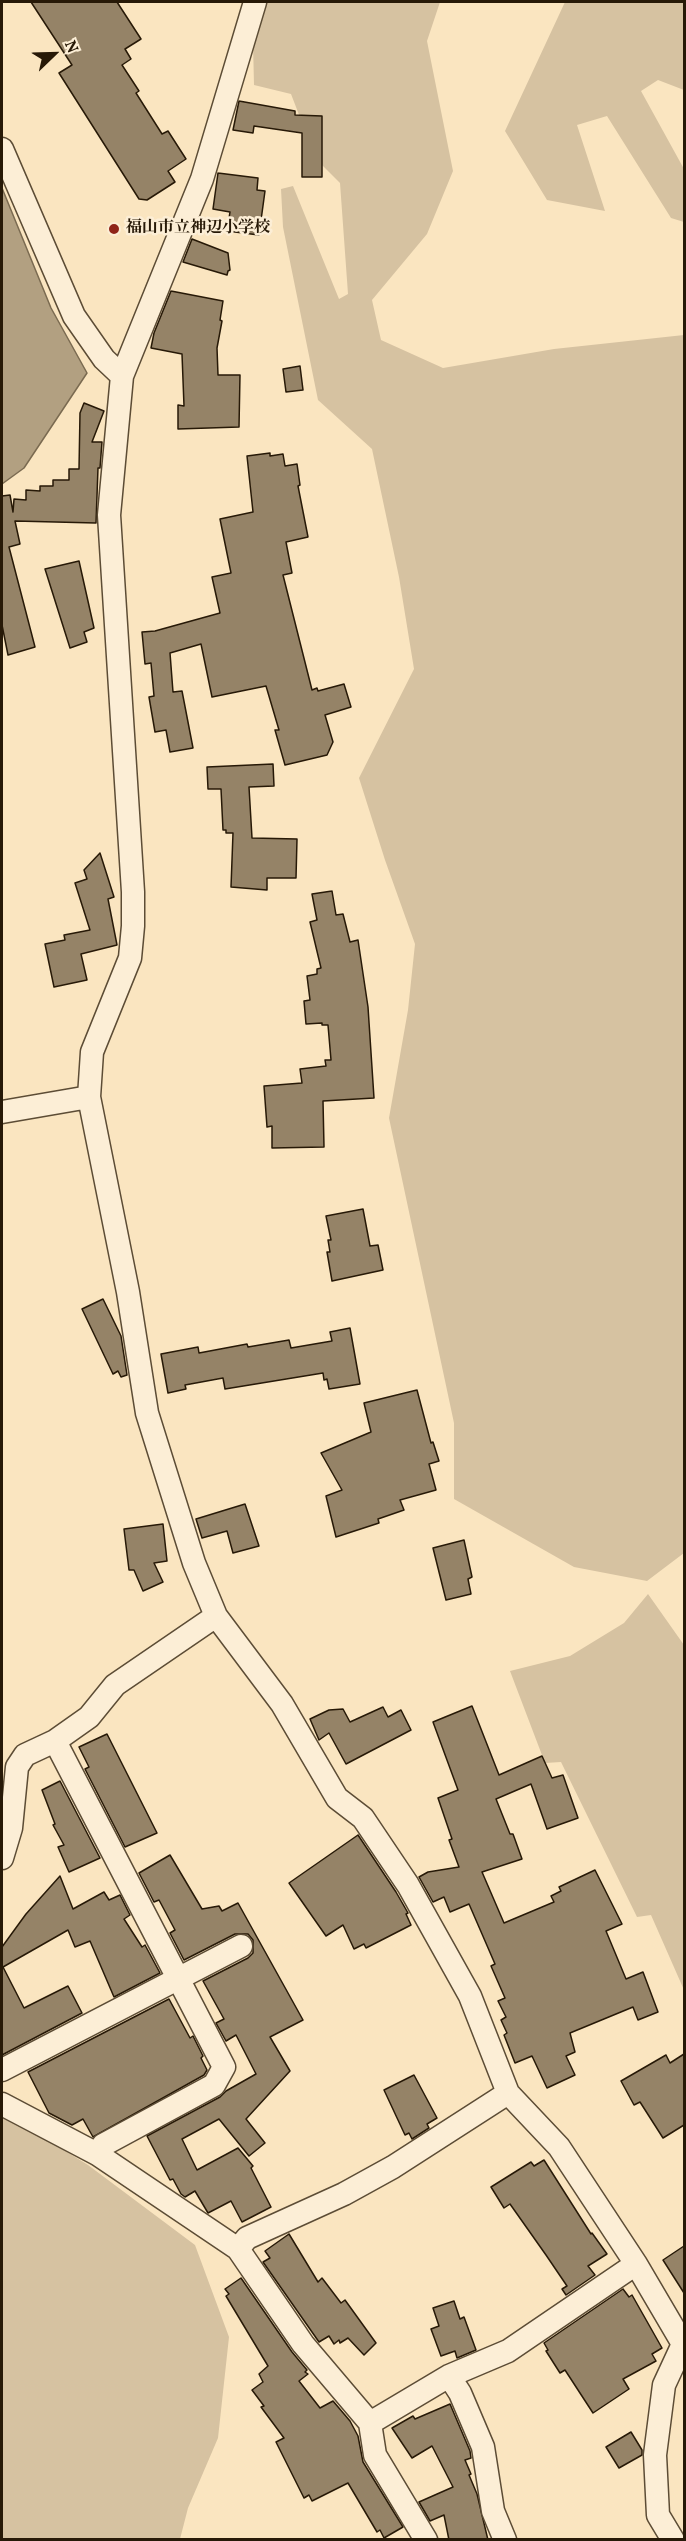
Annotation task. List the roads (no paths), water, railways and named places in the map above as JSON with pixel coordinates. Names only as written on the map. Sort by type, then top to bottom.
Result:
[{"type":"street","points":[[255,2],[202,179],[122,376],[109,515],[133,892],[133,926],[130,958],[92,1052],[90,1097],[128,1292],[147,1413],[194,1563],[216,1616],[282,1704],[337,1798],[363,1818],[408,1885],[470,1996],[508,2093],[559,2147],[636,2264],[684,2345],[663,2385],[655,2455],[658,2515],[673,2540]]},
{"type":"street","points":[[2,149],[74,316],[104,359],[122,376]]},
{"type":"street","points":[[2,1112],[90,1097]]},
{"type":"street","points":[[2,1858],[11,1828],[17,1767],[25,1755],[55,1741],[89,1717],[115,1685],[216,1616]]},
{"type":"street","points":[[55,1741],[224,2067],[214,2085],[103,2145],[97,2154]]},
{"type":"street","points":[[2,2070],[241,1946]]},
{"type":"street","points":[[238,2249],[247,2238],[344,2194],[393,2168],[508,2093]]},
{"type":"street","points":[[2,2104],[97,2154],[238,2249],[303,2344],[370,2423],[375,2455],[426,2540]]},
{"type":"street","points":[[370,2423],[449,2376],[508,2351],[636,2264]]},
{"type":"street","points":[[449,2376],[460,2393],[483,2447],[493,2511],[505,2540]]},
{"type":"place","name":"福山市立神辺小学校","points":[[114,229]]}]
